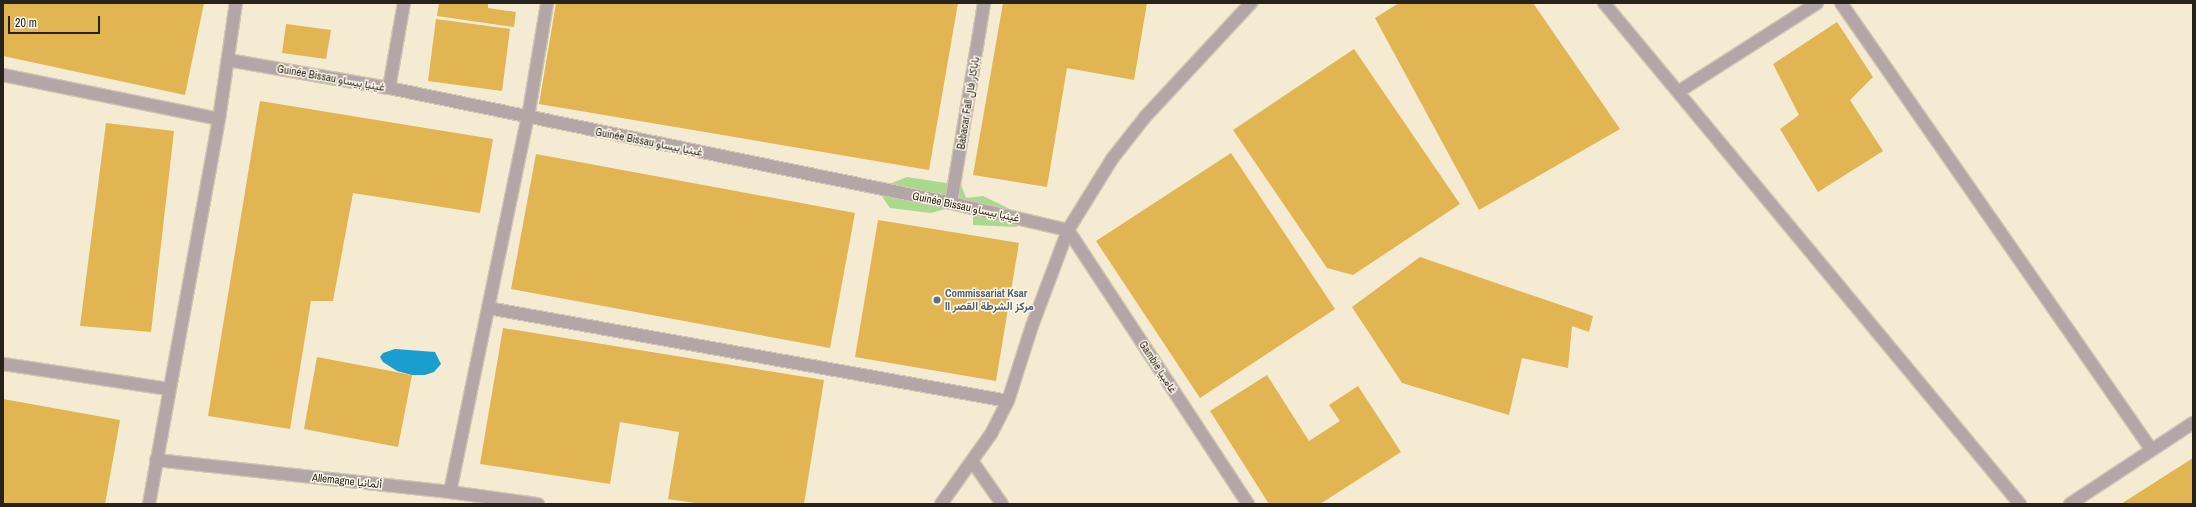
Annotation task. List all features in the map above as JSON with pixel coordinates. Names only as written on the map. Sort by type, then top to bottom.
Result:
[{"type":"street","points":[[149,504],[219,118],[236,3]]},
{"type":"street","points":[[389,88],[404,3]]},
{"type":"street","points":[[450,492],[528,118],[546,3]]},
{"type":"street","name":"Babacar Fall باباكار فال","points":[[951,203],[984,3]]},
{"type":"street","points":[[942,504],[990,434],[1008,401],[1032,326],[1068,230],[1112,159],[1145,118],[1251,3]]},
{"type":"street","points":[[1604,3],[2020,504]]},
{"type":"street","points":[[1678,92],[1817,3]]},
{"type":"street","points":[[1841,3],[2151,449]]},
{"type":"street","name":"Guinée Bissau غينيا بيساو","points":[[228,60],[389,88],[528,118],[951,203],[1068,230]]},
{"type":"street","points":[[3,74],[219,118]]},
{"type":"street","name":"Gambie غامبيا","points":[[1068,230],[1248,504]]},
{"type":"street","points":[[488,308],[1008,401]]},
{"type":"street","points":[[3,364],[169,388]]},
{"type":"street","points":[[2070,504],[2151,449],[2193,423]]},
{"type":"street","name":"Allemagne ألمانيا","points":[[156,460],[450,492],[538,504]]},
{"type":"street","points":[[972,462],[1002,504]]},
{"type":"green space","points":[[957,174],[966,198],[983,196],[1024,216],[1017,227],[973,225],[973,210],[953,207],[931,213],[890,208],[877,189],[907,177],[946,183]]},
{"type":"water","points":[[395,349],[435,352],[441,364],[434,372],[425,375],[412,375],[397,371],[383,362],[380,357],[383,353]]},
{"type":"building","points":[[3,3],[204,3],[185,95],[3,56]]},
{"type":"building","points":[[439,3],[488,3],[488,8],[516,12],[514,27],[437,16]]},
{"type":"building","points":[[556,3],[958,3],[929,170],[539,104]]},
{"type":"building","points":[[1003,3],[1147,3],[1134,80],[1067,68],[1047,187],[973,175]]},
{"type":"building","points":[[1399,3],[1533,3],[1620,129],[1479,210],[1375,18]]},
{"type":"building","points":[[436,19],[510,29],[502,91],[428,81]]},
{"type":"building","points":[[1837,22],[1873,77],[1850,100],[1883,151],[1818,192],[1780,129],[1799,115],[1773,64]]},
{"type":"building","points":[[286,24],[331,30],[326,59],[282,53]]},
{"type":"building","points":[[1354,49],[1460,204],[1353,275],[1327,268],[1233,130]]},
{"type":"building","points":[[260,101],[493,139],[480,213],[353,193],[333,301],[311,301],[290,429],[208,416]]},
{"type":"building","points":[[106,123],[174,131],[151,332],[80,326]]},
{"type":"building","points":[[1231,153],[1335,309],[1200,398],[1096,241]]},
{"type":"building","points":[[536,154],[855,213],[830,348],[511,289]]},
{"type":"building","name":"Commissariat Ksar II مركز الشرطة القصر","points":[[878,220],[1019,243],[996,381],[855,357]]},
{"type":"building","points":[[1420,257],[1593,316],[1589,332],[1572,326],[1568,368],[1522,358],[1509,415],[1402,383],[1352,307]]},
{"type":"building","points":[[503,328],[824,380],[804,504],[701,504],[668,499],[679,432],[620,422],[610,484],[480,464]]},
{"type":"building","points":[[317,357],[412,375],[398,447],[304,429]]},
{"type":"building","points":[[1267,375],[1309,441],[1340,421],[1329,405],[1358,386],[1401,452],[1320,504],[1269,504],[1210,411]]},
{"type":"building","points":[[3,399],[120,420],[105,504],[3,504]]},
{"type":"building","points":[[2193,458],[2193,504],[2121,504]]},
{"type":"place","name":"Commissariat Ksar II مركز الشرطة القصر","points":[[937,300]]}]
